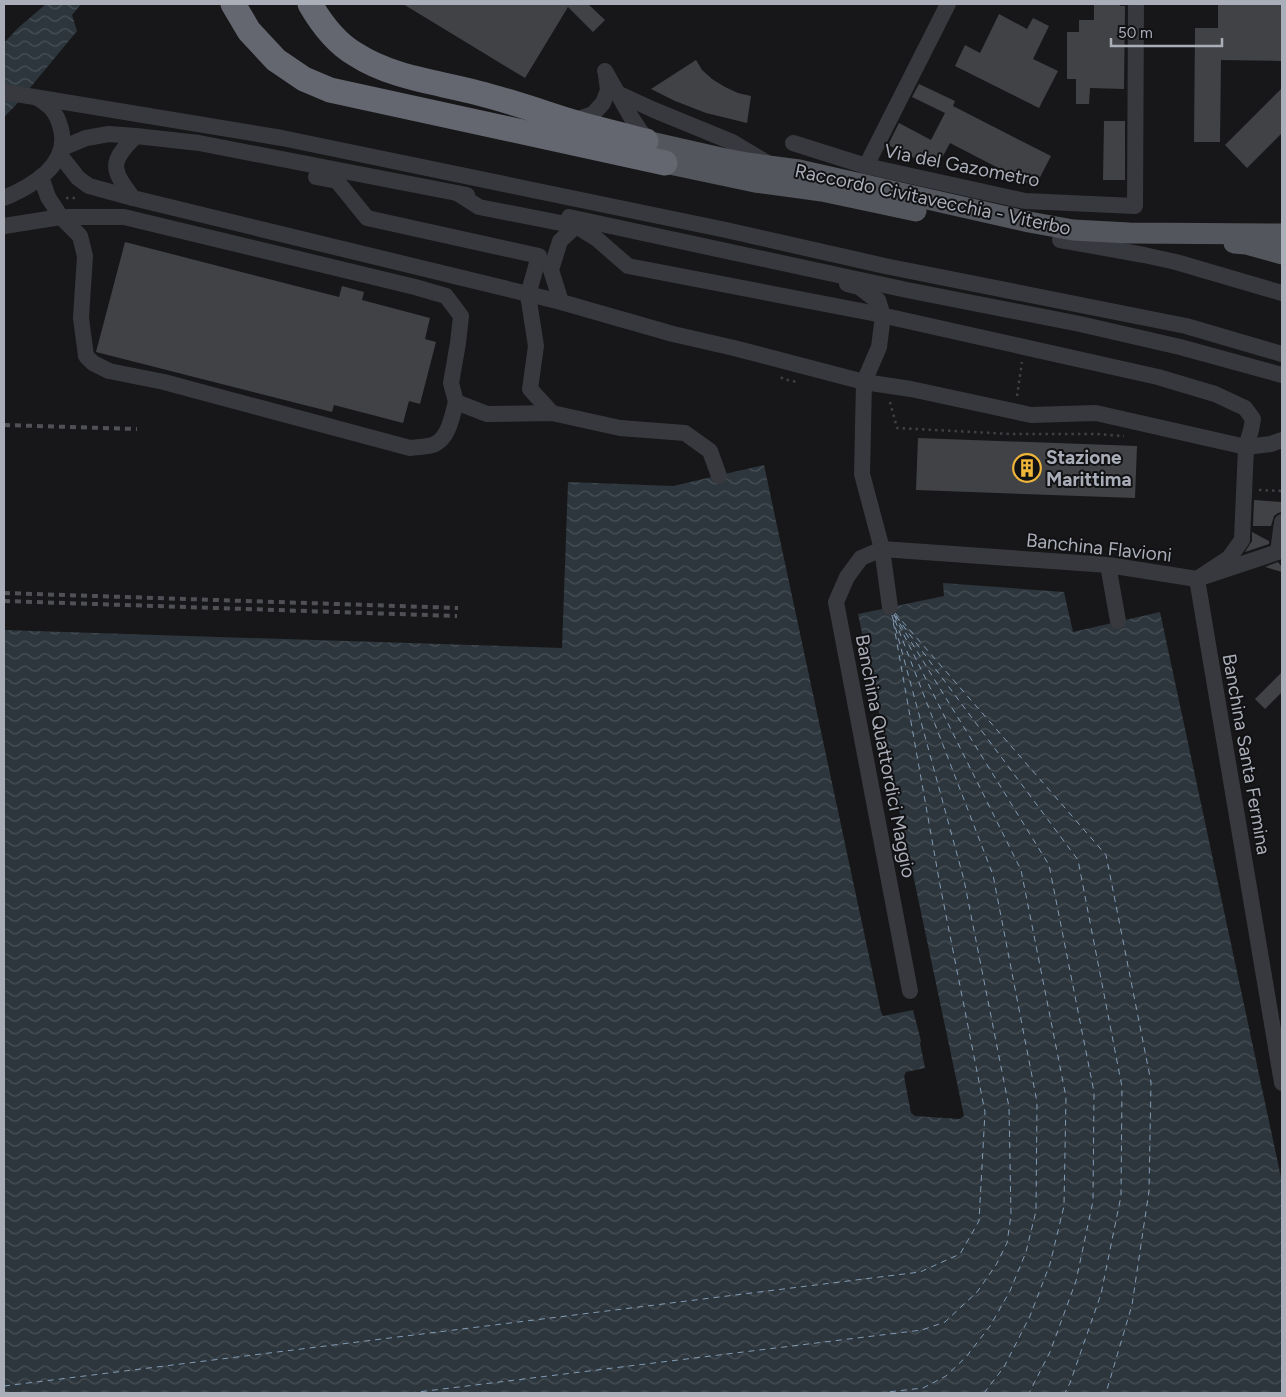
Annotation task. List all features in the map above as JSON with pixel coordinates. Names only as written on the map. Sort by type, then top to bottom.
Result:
[{"type":"highway","points":[[233,4],[249,31],[276,60],[304,79],[330,90],[665,163]]},
{"type":"highway","points":[[310,4],[334,37],[354,54],[374,65],[408,77],[479,93],[572,122],[646,141]]},
{"type":"main road","name":"Raccordo Civitavecchia - Viterbo","points":[[646,141],[721,158],[799,170],[1029,222],[1073,230],[1129,234],[1282,234]]},
{"type":"main road","name":"Raccordo Civitavecchia - Viterbo","points":[[665,163],[755,182],[822,191],[1060,240],[1227,242],[1246,244],[1282,254]]},
{"type":"street","points":[[866,166],[948,4]]},
{"type":"street","name":"Via del Gazometro","points":[[793,143],[866,166],[1025,201],[1135,206],[1136,4]]},
{"type":"street","points":[[572,122],[593,114],[603,103],[608,90],[605,71],[646,141],[665,163]]},
{"type":"street","points":[[4,92],[282,138],[726,230],[885,266],[1186,326],[1282,354]]},
{"type":"street","points":[[617,93],[732,142],[773,166]]},
{"type":"street","points":[[4,198],[41,177],[53,166],[61,152],[63,136],[59,121],[51,108],[38,98]]},
{"type":"street","points":[[61,152],[86,138],[109,134],[199,144],[457,193],[580,223],[1090,326],[1180,347],[1280,375]]},
{"type":"street","points":[[133,198],[121,182],[115,167],[118,156],[136,136]]},
{"type":"street","points":[[61,152],[78,178],[89,186],[561,302],[673,334],[864,382],[911,388],[1031,415],[1096,413],[1246,447],[1272,444],[1282,440]]},
{"type":"street","points":[[257,155],[271,167],[337,181],[367,218],[539,256],[528,295],[536,346],[530,389],[552,413]]},
{"type":"street","points":[[4,226],[61,217],[124,217],[415,286],[446,296],[461,316],[451,383],[456,402],[449,427],[434,445],[410,448],[164,382],[109,371],[93,363],[86,356],[81,318],[85,256],[80,236],[61,217],[48,197],[41,177]]},
{"type":"street","points":[[561,302],[551,270],[560,241],[580,223]]},
{"type":"street","points":[[580,223],[628,266],[883,316],[1158,377],[1215,394],[1246,408],[1253,420],[1252,430],[1246,447],[1242,540],[1229,558],[1197,578]]},
{"type":"street","points":[[1060,240],[1144,254],[1282,293]]},
{"type":"street","points":[[734,253],[749,265],[859,287],[878,300],[883,316],[879,347],[864,382],[862,474],[882,549],[890,607]]},
{"type":"street","points":[[456,402],[486,414],[552,413],[620,428],[685,433],[710,451],[719,476]]},
{"type":"street","name":"Banchina Flavioni","points":[[882,549],[1108,565],[1197,578],[1278,552],[1282,522]]},
{"type":"street","name":"Banchina Quattordici Maggio","points":[[882,549],[861,558],[847,577],[836,602],[910,991]]},
{"type":"street","points":[[1108,565],[1118,621]]},
{"type":"street","name":"Banchina Santa Fermina","points":[[1197,578],[1282,1083]]},
{"type":"water","points":[[46,4],[81,4],[72,15],[77,31],[4,117],[4,43]]},
{"type":"water","points":[[764,465],[881,1012],[883,1016],[913,1010],[921,1041],[925,1068],[906,1072],[904,1076],[911,1113],[915,1116],[960,1119],[964,1116],[858,614],[944,596],[943,583],[1064,592],[1073,632],[1160,612],[1282,1182],[1282,1393],[4,1393],[4,630],[562,648],[568,482],[673,486]]},
{"type":"building","points":[[403,4],[588,4],[605,20],[593,32],[568,7],[525,78]]},
{"type":"building","points":[[1094,4],[1120,4],[1120,6],[1125,6],[1124,89],[1090,88],[1089,104],[1076,104],[1076,79],[1067,79],[1067,32],[1079,32],[1079,20],[1094,20]]},
{"type":"building","points":[[1218,4],[1282,4],[1281,61],[1221,60],[1220,142],[1194,142],[1195,28],[1218,28]]},
{"type":"building","points":[[999,14],[1027,29],[1033,18],[1049,26],[1033,59],[1058,71],[1039,108],[955,66],[965,45],[980,53]]},
{"type":"building","points":[[696,60],[702,70],[712,79],[738,93],[751,96],[747,123],[706,113],[651,89]]},
{"type":"building","points":[[919,84],[955,101],[953,106],[1051,156],[1035,187],[950,143],[936,169],[888,145],[899,123],[931,140],[945,113],[912,97]]},
{"type":"building","points":[[1282,88],[1282,133],[1247,168],[1225,145]]},
{"type":"building","points":[[1104,121],[1125,121],[1125,180],[1103,180]]},
{"type":"building","points":[[125,242],[339,297],[342,286],[364,292],[362,300],[430,318],[425,339],[436,342],[420,404],[409,401],[403,423],[334,405],[332,412],[96,352]]},
{"type":"building","name":"Stazione Marittima","points":[[918,438],[1137,446],[1135,498],[916,490]]},
{"type":"building","points":[[1254,500],[1282,502],[1282,512],[1274,516],[1271,526],[1253,526]]},
{"type":"building","points":[[1252,532],[1269,541],[1269,544],[1245,552],[1252,541]]},
{"type":"building","points":[[1278,562],[1282,567],[1282,572],[1265,567]]},
{"type":"building","points":[[1282,672],[1282,692],[1265,709],[1255,699]]},
{"type":"ferry route","points":[[895,613],[1106,855],[1151,1082],[1149,1191],[1132,1305],[1106,1393]]},
{"type":"ferry route","points":[[894,614],[1049,865],[1094,1092],[1093,1201],[1076,1281],[1050,1352],[1029,1393]]},
{"type":"ferry route","points":[[4,1386],[920,1272],[960,1254],[979,1221],[985,1112],[940,885],[892,615]]},
{"type":"ferry route","points":[[410,1393],[922,1330],[945,1322],[977,1292],[996,1265],[1007,1243],[1011,1215],[1009,1107],[964,880],[892,615]]},
{"type":"ferry route","points":[[879,1393],[923,1388],[946,1376],[966,1357],[990,1326],[1010,1291],[1026,1252],[1036,1211],[1037,1102],[993,875],[893,615]]},
{"type":"ferry route","points":[[894,615],[1021,870],[1066,1097],[1064,1206],[1050,1264],[1030,1316],[1004,1367],[984,1393]]},
{"type":"ferry route","points":[[896,616],[1078,860],[1122,1087],[1121,1196],[1101,1294],[1065,1393]]},
{"type":"railway","points":[[4,425],[137,429]]},
{"type":"railway","points":[[4,593],[458,608]]},
{"type":"railway","points":[[4,601],[457,616]]},
{"type":"place","name":"Stazione Marittima","points":[[1027,468]]}]
